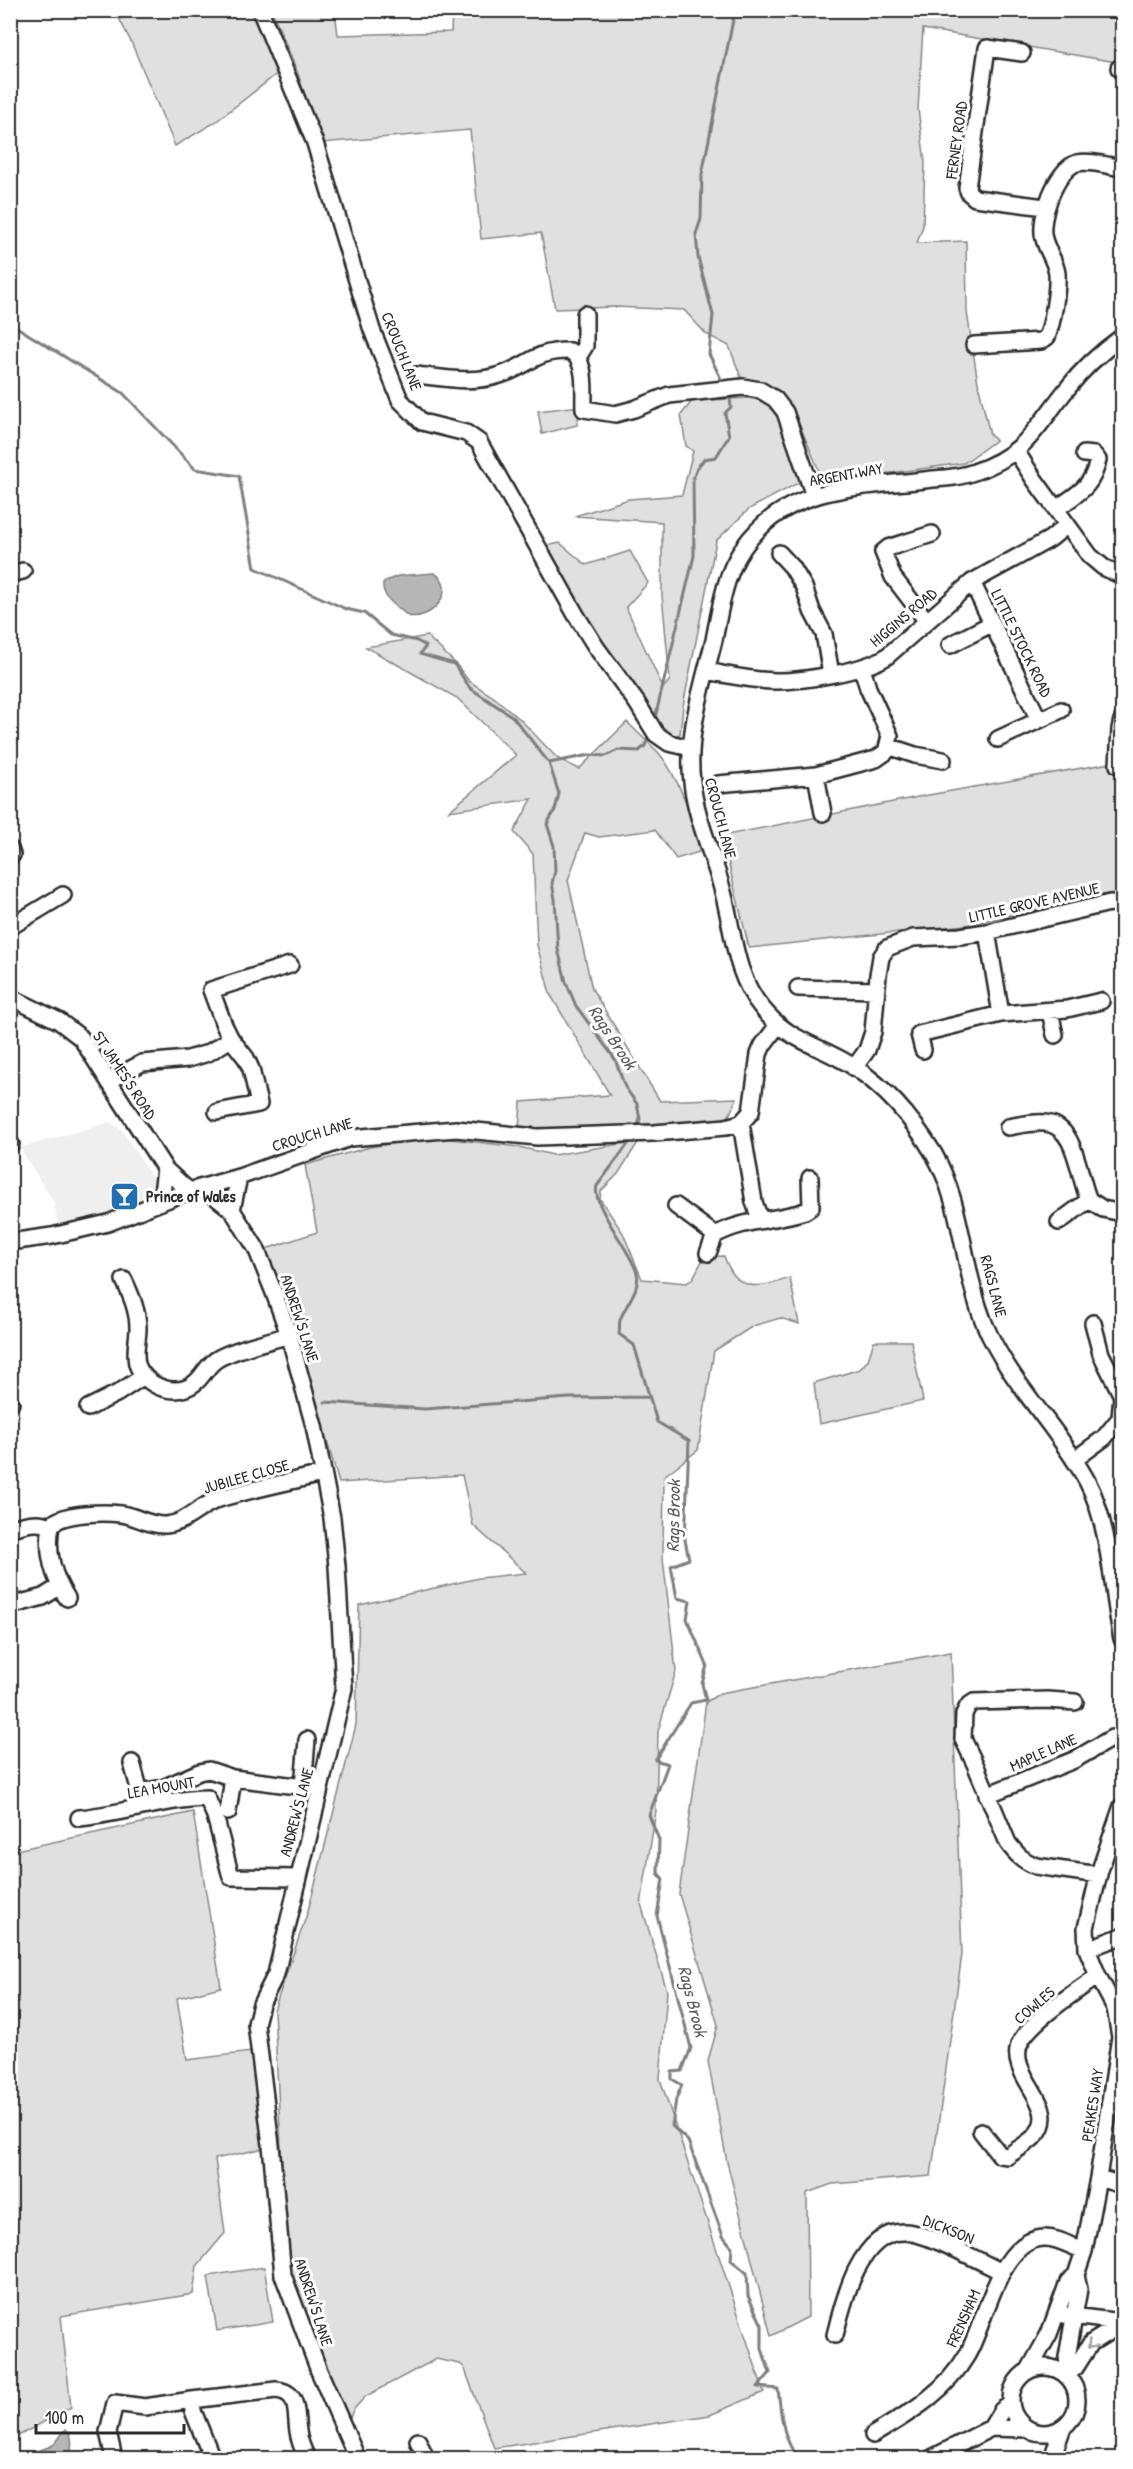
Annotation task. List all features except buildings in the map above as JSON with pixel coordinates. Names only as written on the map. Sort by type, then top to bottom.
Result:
[{"type":"street","name":"CROUCH LANE","points":[[260,10],[315,143],[372,330],[400,400],[422,422],[466,433],[479,442],[576,615],[596,647],[638,703],[656,734],[669,743],[691,748],[691,774],[695,801],[724,895],[740,969],[755,999],[778,1025]]},
{"type":"street","name":"FERNEY ROAD","points":[[1022,53],[987,48],[967,188],[969,194],[975,198],[1046,207]]},
{"type":"street","points":[[974,345],[1041,341],[1047,337],[1057,279],[1055,265],[1042,234],[1046,207],[1056,186],[1072,165],[1080,163],[1122,168]]},
{"type":"street","points":[[578,357],[585,346],[585,314]]},
{"type":"street","name":"ARGENT WAY","points":[[691,748],[706,671],[729,576],[740,553],[755,532],[771,518],[798,501],[814,495],[846,489],[968,475],[997,463],[1016,451],[1042,425],[1063,394],[1098,354],[1122,337]]},
{"type":"street","points":[[416,375],[453,380],[486,378],[505,374],[541,354],[570,351],[578,357],[581,364],[584,409],[615,414],[669,396],[742,387],[760,390],[775,399],[785,412],[814,495]]},
{"type":"street","points":[[1016,451],[1096,562],[1122,576]]},
{"type":"street","points":[[1056,509],[1088,486],[1095,476],[1098,460],[1094,455],[1084,454]]},
{"type":"street","name":"HIGGINS ROAD","points":[[706,671],[779,681],[862,668],[886,657],[972,582],[1050,539],[1068,525]]},
{"type":"street","points":[[926,620],[893,577],[883,552],[888,548],[932,534]]},
{"type":"street","points":[[779,553],[792,567],[804,587],[812,611],[824,634],[831,674]]},
{"type":"street","name":"LITTLE STOCK ROAD","points":[[972,582],[1039,720]]},
{"type":"street","points":[[950,645],[991,624]]},
{"type":"street","points":[[718,783],[816,776],[876,759],[884,754],[888,746],[889,732],[868,688],[862,668]]},
{"type":"street","name":"LITTLE STOCK ROAD","points":[[999,739],[1061,710]]},
{"type":"street","points":[[1118,765],[1122,720]]},
{"type":"street","points":[[888,746],[915,755],[943,760]]},
{"type":"street","points":[[816,776],[823,813]]},
{"type":"street","points":[[10,927],[63,895]]},
{"type":"street","name":"LITTLE GROVE AVENUE","points":[[854,1068],[867,1050],[873,1032],[883,944],[913,938],[960,936],[987,932],[1110,903],[1121,904]]},
{"type":"street","points":[[987,932],[1001,1014]]},
{"type":"street","points":[[217,1112],[260,1104],[256,1084],[246,1058],[231,1039],[211,990],[290,965]]},
{"type":"street","points":[[798,988],[876,990]]},
{"type":"street","name":"ST JAMES'S ROAD","points":[[10,998],[72,1029],[110,1080],[165,1169],[196,1189]]},
{"type":"street","points":[[923,1050],[919,1034],[1001,1014],[1067,1009],[1101,1001]]},
{"type":"street","points":[[1050,1011],[1055,1035]]},
{"type":"street","points":[[760,1219],[754,1202],[741,1123],[751,1112],[759,1054],[778,1025]]},
{"type":"street","name":"RAGS LANE","points":[[778,1025],[871,1080],[900,1108],[931,1150],[949,1185],[977,1303],[987,1328],[1003,1358],[1089,1484],[1099,1512],[1122,1639]]},
{"type":"street","points":[[110,1080],[142,1063],[188,1059],[208,1053],[231,1039]]},
{"type":"street","name":"CROUCH LANE","points":[[10,1242],[52,1236],[108,1223],[196,1189],[239,1177],[350,1138],[456,1129],[537,1137],[654,1133],[726,1127],[741,1123]]},
{"type":"street","points":[[1008,1127],[1045,1123],[1064,1132],[1073,1147],[1089,1200],[1103,1209],[1122,1213]]},
{"type":"street","points":[[161,1203],[165,1169]]},
{"type":"street","points":[[231,1210],[239,1177]]},
{"type":"street","points":[[708,1253],[715,1235],[725,1229],[760,1219],[798,1213],[811,1207],[810,1178]]},
{"type":"street","name":"ANDREW'S LANE","points":[[196,1189],[231,1210],[264,1264],[289,1335],[314,1426],[332,1518],[338,1566],[344,1688],[276,1974],[261,2004],[256,2024],[272,2145],[283,2275],[319,2371],[357,2458]]},
{"type":"street","points":[[1059,1222],[1089,1200]]},
{"type":"street","points":[[676,1206],[715,1235]]},
{"type":"street","points":[[124,1280],[136,1311],[138,1328],[135,1352],[138,1367],[144,1376],[160,1388],[180,1389],[197,1381],[211,1364],[222,1356],[289,1335]]},
{"type":"street","points":[[1074,1460],[1104,1438],[1121,1419],[1122,1396],[1101,1354],[1093,1323]]},
{"type":"street","points":[[88,1408],[118,1393],[144,1376]]},
{"type":"street","name":"JUBILEE CLOSE","points":[[10,1529],[27,1524],[44,1523],[51,1526],[63,1517],[120,1513],[154,1525],[175,1523],[187,1519],[201,1508],[219,1499],[322,1474]]},
{"type":"street","points":[[10,1606],[63,1592],[54,1572],[49,1537],[51,1526]]},
{"type":"street","points":[[1075,1702],[979,1700],[968,1706],[964,1714],[963,1739],[1008,1843],[1026,1862],[1048,1869],[1099,1875]]},
{"type":"street","name":"MAPLE LANE","points":[[987,1795],[1074,1760],[1112,1738]]},
{"type":"street","points":[[303,1786],[307,1740]]},
{"type":"street","points":[[132,1763],[140,1792],[178,1783],[199,1772],[214,1771],[233,1778],[321,1789]]},
{"type":"street","points":[[228,1812],[233,1778]]},
{"type":"street","name":"LEA MOUNT","points":[[79,1818],[109,1815],[189,1798],[207,1798],[215,1816],[231,1877],[297,1878]]},
{"type":"street","name":"PEAKES WAY","points":[[1070,2375],[1066,2357],[1079,2289],[1076,2275],[1098,2178],[1121,2037],[1115,2008],[1098,1976],[1087,1948],[1086,1928],[1099,1875],[1122,1806]]},
{"type":"street","points":[[1087,1948],[1122,1936]]},
{"type":"street","name":"COWLES","points":[[981,2131],[1000,2155],[1008,2156],[1035,2136],[1041,2125],[1043,2113],[1040,2101],[1018,2066],[1017,2054],[1020,2044],[1025,2033],[1036,2023],[1098,1976]]},
{"type":"street","points":[[1098,2178],[1122,2185]]},
{"type":"street","name":"DICKSON","points":[[836,2335],[842,2305],[860,2262],[870,2249],[884,2238],[894,2234],[903,2232],[920,2235],[1002,2272]]},
{"type":"street","name":"FRENSHAM","points":[[873,2434],[928,2400],[950,2378],[966,2356],[980,2330],[1002,2272],[1013,2253],[1032,2240],[1047,2238],[1083,2252]]},
{"type":"street","name":"PEAKES WAY","points":[[1029,2370],[1058,2314],[1068,2282],[1076,2275]]},
{"type":"street","points":[[1058,2314],[1113,2320],[1121,2325],[1091,2343],[1070,2375]]},
{"type":"street","points":[[1043,2366],[1070,2375],[1078,2400],[1076,2412],[1063,2427],[1053,2457],[1033,2431],[1018,2421],[1011,2404],[1011,2392],[1016,2382],[1029,2370],[1043,2366]]},
{"type":"street","points":[[114,2458],[108,2432],[115,2403],[145,2407],[276,2390],[288,2393],[294,2400],[300,2439],[308,2458]]},
{"type":"street","points":[[192,2400],[193,2411],[212,2458]]},
{"type":"street","points":[[991,2428],[1002,2410],[1011,2404]]},
{"type":"street","points":[[932,2458],[991,2428],[1052,2432],[1063,2427]]},
{"type":"street","points":[[418,2441],[426,2458]]},
{"type":"shaded area","points":[[120,10],[254,11],[278,73],[214,123],[175,146],[116,12]]},
{"type":"shaded area","points":[[452,10],[1122,11],[1122,63],[923,29],[918,109],[925,162],[923,226],[917,243],[966,241],[967,312],[978,383],[990,435],[996,440],[964,463],[824,482],[791,405],[770,386],[757,381],[742,380],[729,346],[706,334],[684,310],[615,307],[555,309],[541,233],[481,239],[470,130],[321,143],[297,71],[272,11],[335,11],[338,35],[451,32]]},
{"type":"shaded area","points":[[749,398],[767,402],[779,414],[802,481],[749,509],[716,541],[683,706],[680,734],[672,737],[660,729],[607,655],[542,547],[560,543],[586,565],[630,551],[648,583],[626,607],[663,688],[670,680],[662,595],[662,522],[575,516],[629,499],[682,495],[693,451],[686,446],[681,415],[692,401]]},
{"type":"shaded area","points":[[580,406],[577,425],[542,434],[538,411]]},
{"type":"shaded area","points":[[434,573],[441,579],[444,586],[443,594],[434,608],[418,616],[408,616],[391,602],[383,589],[386,581],[398,576]]},
{"type":"shaded area","points":[[427,636],[455,663],[469,681],[495,698],[521,720],[557,758],[579,769],[627,722],[665,761],[679,786],[690,814],[699,852],[676,859],[655,830],[599,837],[585,833],[568,880],[592,989],[660,1101],[737,1098],[727,1120],[519,1129],[521,1102],[610,1095],[550,994],[537,945],[533,854],[514,832],[532,799],[449,811],[516,755],[457,698],[366,647]]},
{"type":"shaded area","points":[[1122,761],[1122,891],[966,925],[749,948],[722,836],[923,796]]},
{"type":"shaded area","points":[[110,1122],[121,1129],[157,1185],[151,1200],[96,1221],[59,1229],[54,1203],[20,1148]]},
{"type":"shaded area","points":[[433,1137],[519,1147],[553,1155],[639,1141],[618,1174],[601,1191],[600,1199],[623,1233],[642,1279],[687,1283],[693,1278],[704,1257],[724,1256],[735,1277],[750,1285],[768,1284],[790,1278],[799,1324],[780,1318],[753,1326],[714,1351],[698,1450],[664,1476],[663,1558],[676,1671],[658,1731],[656,1811],[641,1904],[667,1991],[660,2079],[764,2392],[710,2415],[494,2448],[464,2367],[460,2364],[436,2359],[366,2396],[353,2410],[349,2421],[331,2386],[290,2275],[284,2210],[274,2010],[308,1911],[356,1725],[359,1605],[479,1578],[526,1573],[473,1525],[462,1475],[339,1483],[309,1378],[263,1250],[317,1232],[305,1165],[370,1147]]},
{"type":"shaded area","points":[[874,1341],[911,1341],[923,1401],[819,1424],[814,1383],[860,1369],[868,1360]]},
{"type":"shaded area","points":[[951,1652],[962,1954],[931,2176],[832,2184],[807,2193],[808,2317],[771,2336],[727,2162],[708,2061],[718,2025],[679,1894],[706,1702],[720,1693]]},
{"type":"shaded area","points":[[193,1812],[221,1987],[177,1998],[187,2060],[251,2052],[265,2148],[215,2159],[225,2233],[197,2266],[193,2294],[61,2316],[71,2407],[11,2440],[11,1851]]},
{"type":"shaded area","points":[[264,2267],[273,2322],[217,2331],[208,2276]]},
{"type":"shaded area","points":[[66,2429],[71,2439],[69,2458],[15,2458],[53,2445]]},
{"type":"waterway","points":[[721,379],[709,354],[713,315],[698,257],[696,234],[701,219],[702,174],[735,10]]},
{"type":"waterway","points":[[10,323],[123,393],[195,469],[239,476],[255,568],[346,609],[364,613],[391,635],[417,641],[426,646],[420,654],[454,664],[470,688],[513,717],[549,763],[559,794],[555,810],[547,824],[554,846],[555,871],[552,883],[558,949],[566,982],[576,1006],[615,1059],[625,1087],[637,1104],[640,1119],[637,1128]]},
{"type":"waterway","points":[[656,714],[694,556],[693,479],[704,459],[716,457],[729,436],[725,413],[731,407],[730,398]]},
{"type":"waterway","points":[[549,763],[590,755],[606,756],[618,750],[639,751],[645,746],[649,735]]},
{"type":"waterway","name":"Rags Brook","points":[[631,1140],[597,1186],[597,1194],[605,1216],[633,1263],[638,1279],[632,1297],[622,1314],[619,1334],[634,1345],[657,1422],[689,1441],[685,1540],[689,1559],[671,1566],[677,1598],[690,1601],[687,1619],[707,1665],[702,1684],[706,1700],[691,1703],[655,1760],[668,1764],[649,1815],[659,1840],[658,1873],[663,1879],[657,1916],[691,2048],[682,2071],[672,2072],[672,2079],[682,2085],[676,2099],[672,2126],[688,2141],[723,2236],[732,2247],[731,2260],[747,2273],[748,2296],[762,2325],[762,2349],[770,2373],[758,2387],[778,2389],[786,2435],[799,2458]]},
{"type":"waterway","points":[[325,1402],[425,1409],[569,1398],[649,1397]]},
{"type":"place","name":"Prince of Wales","points":[[125,1196]]}]
